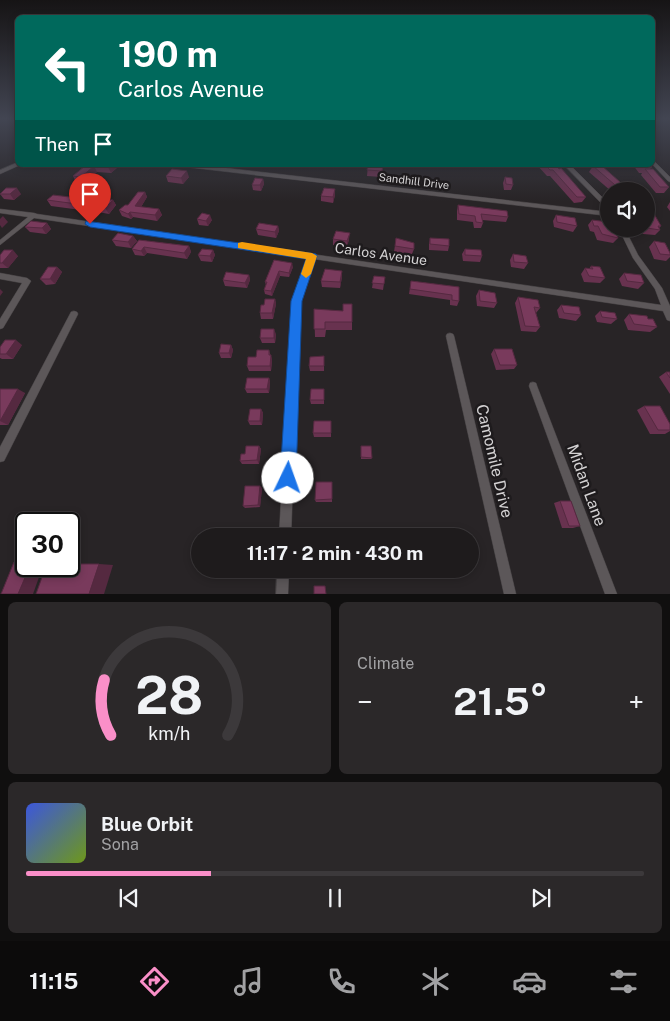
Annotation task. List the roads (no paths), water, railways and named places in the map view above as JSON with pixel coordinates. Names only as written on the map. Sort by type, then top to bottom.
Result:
[{"type":"street","points":[[655,163],[670,180]]},
{"type":"street","points":[[0,172],[15,165]]},
{"type":"street","name":"Sandhill Drive","points":[[203,167],[600,213]]},
{"type":"street","points":[[569,167],[600,199]]},
{"type":"street","name":"Carlos Avenue","points":[[0,210],[668,309]]},
{"type":"street","points":[[0,244],[34,216]]},
{"type":"street","points":[[626,237],[635,256],[658,288],[670,318]]},
{"type":"street","points":[[285,528],[296,301],[312,256]]},
{"type":"street","points":[[0,276],[27,280],[0,326]]},
{"type":"street","points":[[0,457],[74,314]]},
{"type":"street","name":"Camomile Drive","points":[[450,336],[510,594]]},
{"type":"street","name":"Midan Lane","points":[[533,386],[611,594]]},
{"type":"street","points":[[282,594],[283,578]]}]
